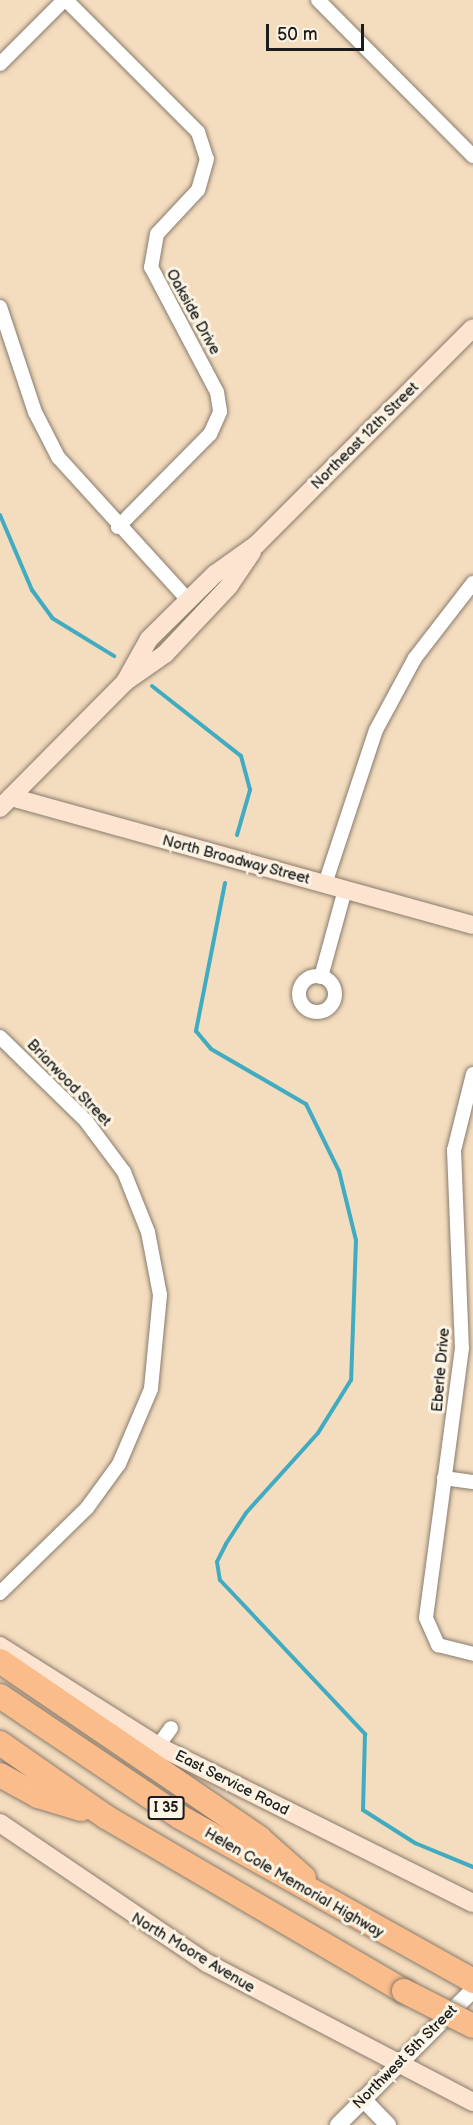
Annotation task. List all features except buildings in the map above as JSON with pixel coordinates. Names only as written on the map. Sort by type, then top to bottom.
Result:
[{"type":"highway","points":[[0,1661],[259,1838],[339,1910]]},
{"type":"highway","name":"Helen Cole Memorial Highway","points":[[0,1696],[180,1817],[339,1910],[473,1982]]},
{"type":"highway","name":"I 35","points":[[0,1743],[106,1817],[404,1991],[473,2026]]},
{"type":"highway","points":[[0,1775],[38,1796],[106,1817]]},
{"type":"main road","name":"Northeast 12th Street","points":[[124,682],[149,639],[188,600],[257,544],[473,328]]},
{"type":"main road","name":"Northeast 12th Street","points":[[124,682],[165,654],[207,610],[257,544]]},
{"type":"main road","points":[[188,600],[207,610]]},
{"type":"main road","points":[[4,800],[124,682]]},
{"type":"main road","name":"North Broadway Street","points":[[4,800],[473,925]]},
{"type":"main road","name":"East Service Road","points":[[0,1646],[158,1746],[473,1903]]},
{"type":"main road","name":"North Moore Avenue","points":[[0,1823],[207,1963],[473,2102]]},
{"type":"street","points":[[0,64],[65,0]]},
{"type":"street","name":"Oakside Drive","points":[[65,0],[198,132],[207,159],[198,190],[157,234],[151,267],[217,392],[220,412],[210,434],[118,527]]},
{"type":"street","points":[[318,0],[473,156]]},
{"type":"street","points":[[0,307],[49,443],[118,527],[188,600]]},
{"type":"street","points":[[325,884],[376,730],[415,657],[473,583]]},
{"type":"street","points":[[321,977],[345,890]]},
{"type":"street","name":"Briarwood Street","points":[[0,1037],[86,1121],[124,1172],[148,1232],[160,1295],[151,1389],[119,1464],[87,1508],[0,1593]]},
{"type":"street","name":"Eberle Drive","points":[[473,1074],[454,1150],[462,1348],[444,1478],[429,1634],[446,1650],[473,1654]]},
{"type":"street","points":[[444,1478],[473,1482]]},
{"type":"street","points":[[158,1746],[171,1728]]},
{"type":"street","name":"Northwest 5th Street","points":[[338,2125],[473,1990]]},
{"type":"street","points":[[363,2099],[388,2125]]},
{"type":"waterway","points":[[0,515],[32,590],[52,618],[114,656]]},
{"type":"waterway","points":[[152,686],[241,756],[250,790],[237,835]]},
{"type":"waterway","points":[[225,883],[196,1031],[211,1049],[306,1104],[339,1171],[356,1240],[351,1380],[318,1433],[246,1513],[217,1562],[220,1580],[365,1734],[363,1810],[415,1843],[473,1867]]}]
